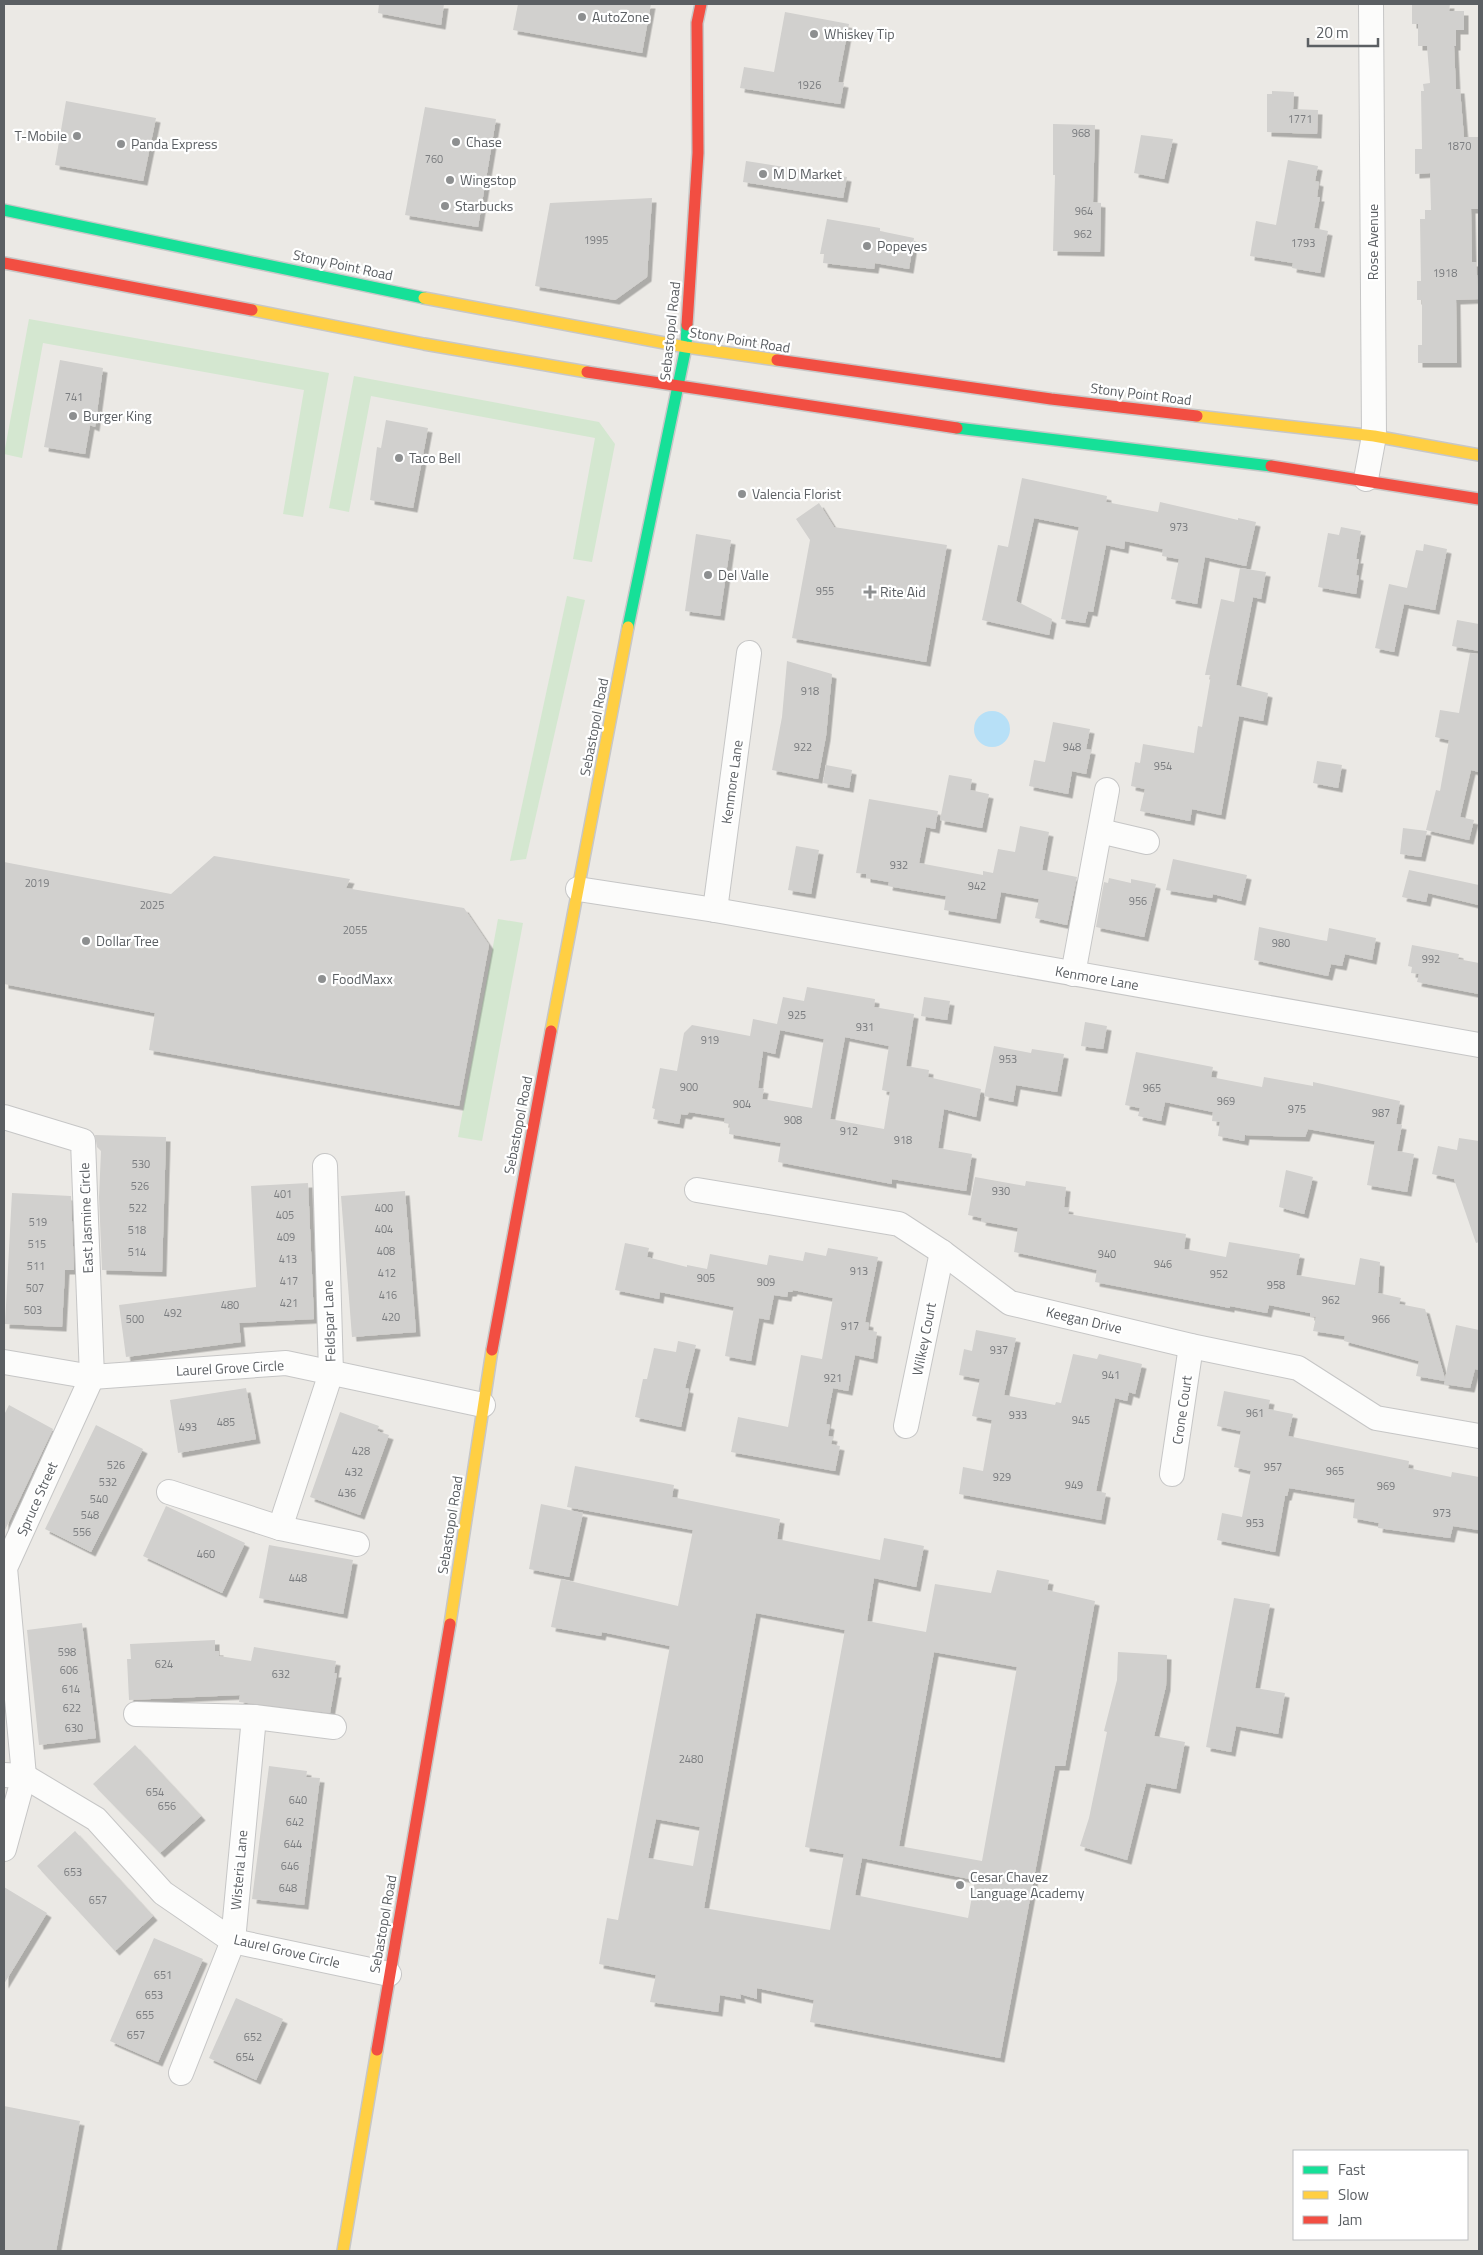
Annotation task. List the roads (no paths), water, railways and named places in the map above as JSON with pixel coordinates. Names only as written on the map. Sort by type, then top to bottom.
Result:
[{"type":"main road","name":"Sebastopol Road","points":[[343,2251],[448,1632],[483,1405],[527,1157],[631,611],[680,385],[686,347],[698,153],[696,70],[697,23],[701,4]]},
{"type":"main road","name":"Stony Point Road","points":[[4,210],[457,305],[686,347],[1107,406],[1374,436],[1479,456]]},
{"type":"main road","points":[[4,263],[137,286],[421,343],[573,370],[990,433],[1055,438],[1366,479],[1479,499]]},
{"type":"main road","points":[[1025,408],[1096,412],[1107,406]]},
{"type":"main road","points":[[990,433],[997,419]]},
{"type":"street","name":"Rose Avenue","points":[[1366,479],[1374,436],[1371,4]]},
{"type":"street","name":"Kenmore Lane","points":[[715,910],[749,653]]},
{"type":"street","points":[[1073,974],[1107,790]]},
{"type":"street","points":[[1100,831],[1147,842]]},
{"type":"street","name":"Kenmore Lane","points":[[578,889],[715,910],[1479,1045]]},
{"type":"street","name":"East Jasmine Circle","points":[[4,1117],[83,1141],[92,1377]]},
{"type":"street","name":"Feldspar Lane","points":[[280,1528],[331,1372],[325,1166]]},
{"type":"street","name":"Keegan Drive","points":[[697,1190],[899,1224],[942,1252],[1010,1303],[1191,1346],[1298,1368],[1376,1418],[1479,1436]]},
{"type":"street","name":"Wilkey Court","points":[[906,1426],[942,1252]]},
{"type":"street","name":"Crone Court","points":[[1172,1474],[1191,1346]]},
{"type":"street","name":"Laurel Grove Circle","points":[[4,1362],[92,1377],[286,1363],[483,1405]]},
{"type":"street","name":"Spruce Street","points":[[14,1775],[6,1568],[92,1377]]},
{"type":"street","points":[[169,1492],[280,1528],[357,1544]]},
{"type":"street","points":[[136,1714],[254,1717],[334,1727]]},
{"type":"street","name":"Wisteria Lane","points":[[180,2073],[233,1941],[254,1717]]},
{"type":"street","points":[[4,1849],[14,1775]]},
{"type":"street","name":"Laurel Grove Circle","points":[[14,1775],[96,1818],[163,1893],[233,1941],[389,1974]]},
{"type":"water","points":[[992,711],[1005,716],[1010,729],[1005,742],[992,747],[979,742],[974,729],[979,716]]},
{"type":"place","name":"AutoZone","points":[[582,17]]},
{"type":"place","name":"Whiskey Tip","points":[[814,34]]},
{"type":"place","name":"T-Mobile","points":[[77,136]]},
{"type":"place","name":"Chase","points":[[456,142]]},
{"type":"place","name":"Panda Express","points":[[121,144]]},
{"type":"place","name":"M D Market","points":[[763,174]]},
{"type":"place","name":"Wingstop","points":[[450,180]]},
{"type":"place","name":"Starbucks","points":[[445,206]]},
{"type":"place","name":"Popeyes","points":[[867,246]]},
{"type":"place","name":"Burger King","points":[[73,416]]},
{"type":"place","name":"Taco Bell","points":[[399,458]]},
{"type":"place","name":"Valencia Florist","points":[[742,494]]},
{"type":"place","name":"Del Valle","points":[[708,575]]},
{"type":"place","name":"Rite Aid","points":[[870,592]]},
{"type":"place","name":"Dollar Tree","points":[[86,941]]},
{"type":"place","name":"FoodMaxx","points":[[322,979]]},
{"type":"place","name":"Cesar Chavez Language Academy","points":[[960,1885]]}]
